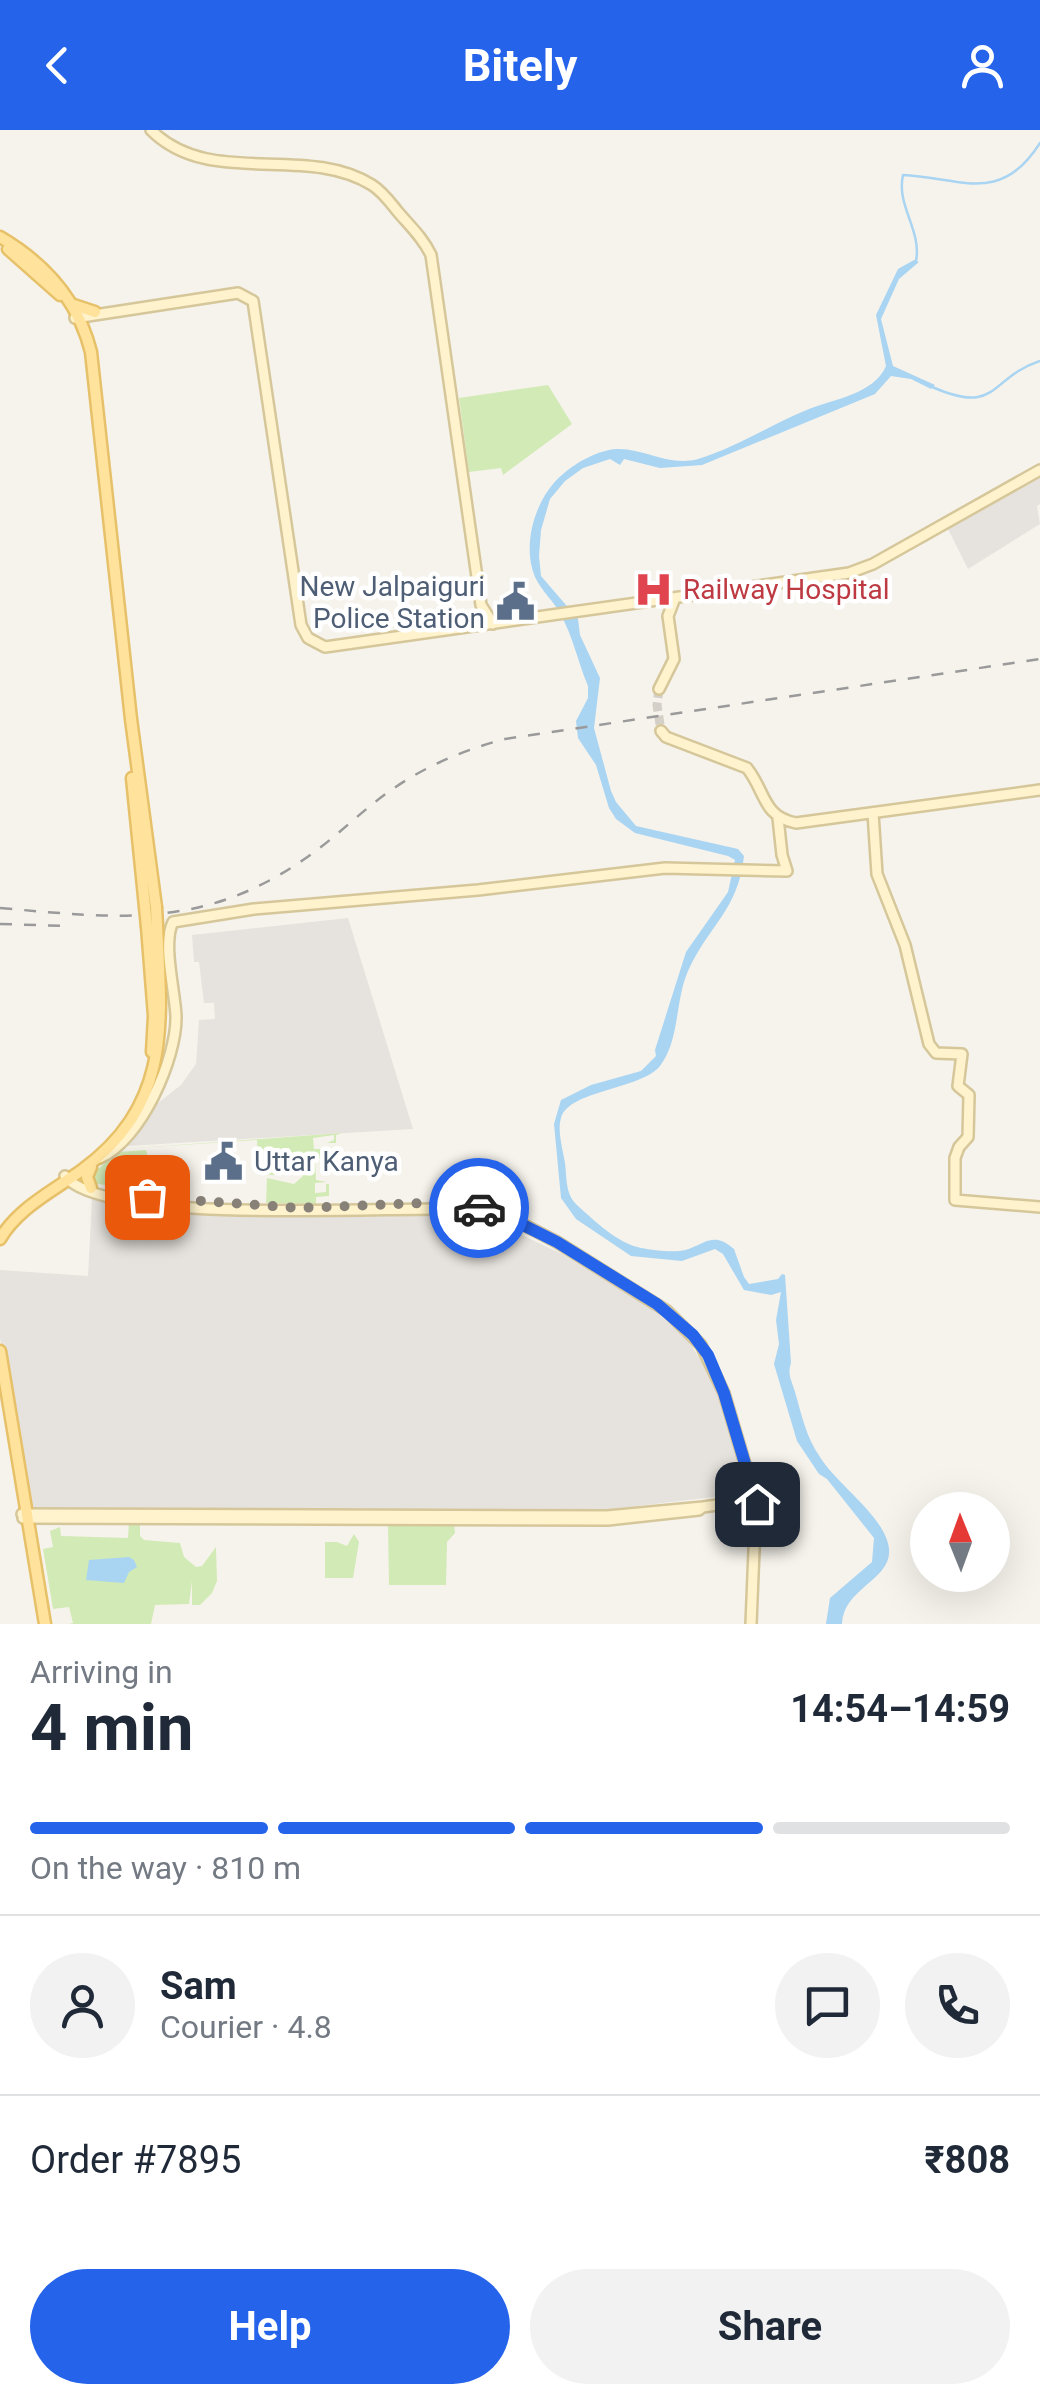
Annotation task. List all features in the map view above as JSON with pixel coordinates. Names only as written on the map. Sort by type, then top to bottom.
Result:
[{"type":"main road","points":[[3,243],[83,315],[151,907]]},
{"type":"main road","points":[[0,1242],[116,1133],[132,1110],[146,1076],[154,1024],[151,907],[107,494],[105,442],[94,369],[83,315],[48,272],[3,243]]},
{"type":"main road","points":[[96,1190],[87,1175],[137,1112],[156,1064],[162,1020],[152,926]]},
{"type":"main road","points":[[0,1230],[17,1210],[98,1158]]},
{"type":"main road","points":[[0,1352],[42,1624]]},
{"type":"main road","points":[[0,1382],[25,1516]]},
{"type":"street","points":[[151,130],[200,158],[294,164],[358,178],[382,193],[425,243],[436,284],[480,605],[493,624]]},
{"type":"street","points":[[83,315],[238,293],[253,300],[300,621],[311,641],[334,647],[855,572],[1040,470]]},
{"type":"street","points":[[659,689],[674,652],[669,612],[675,598]]},
{"type":"street","points":[[654,601],[669,612]]},
{"type":"street","points":[[98,1158],[114,1149],[135,1126],[167,1064],[176,1023],[170,956],[173,922],[254,909],[460,892],[665,868],[788,871],[778,818],[748,768],[662,733]]},
{"type":"street","points":[[778,818],[802,823],[1040,790]]},
{"type":"street","points":[[873,813],[877,874],[905,945],[929,1044],[936,1054],[962,1054],[958,1086],[969,1095],[970,1119],[967,1139],[959,1146],[955,1158],[955,1200],[1040,1207]]},
{"type":"street","points":[[69,1176],[96,1190],[236,1207],[324,1212],[452,1206],[501,1214],[557,1242],[667,1312],[701,1345],[724,1393],[756,1501],[749,1624]]},
{"type":"street","points":[[452,1206],[500,1218],[541,1237],[621,1286],[687,1334],[720,1390],[752,1500],[749,1624]]},
{"type":"street","points":[[25,1516],[607,1516],[752,1500]]},
{"type":"shaded area","points":[[1040,478],[1040,524],[968,569],[948,529]]},
{"type":"shaded area","points":[[348,918],[413,1129],[127,1146],[153,1101],[158,1103],[181,1085],[196,1064],[199,1020],[215,1019],[214,1003],[204,1003],[192,935]]},
{"type":"shaded area","points":[[92,1199],[306,1217],[434,1210],[484,1217],[562,1254],[649,1306],[686,1337],[711,1377],[748,1493],[594,1511],[30,1508],[0,1338],[0,1270],[88,1276]]},
{"type":"green space","points":[[548,385],[572,424],[503,475],[501,468],[469,472],[459,398]]},
{"type":"green space","points":[[342,1133],[336,1135],[336,1143],[327,1143],[334,1140],[334,1135],[313,1138],[314,1149],[325,1149],[325,1157],[315,1159],[316,1180],[327,1182],[315,1183],[315,1193],[326,1192],[329,1184],[329,1196],[316,1197],[316,1204],[266,1203],[267,1178],[294,1184],[303,1176],[293,1170],[295,1160],[289,1148],[283,1149],[283,1170],[274,1175],[258,1174],[257,1140],[122,1149]]},
{"type":"green space","points":[[146,1150],[148,1156],[142,1167],[147,1179],[146,1194],[107,1188],[97,1184],[91,1175],[118,1152]]},
{"type":"green space","points":[[129,1522],[140,1522],[140,1536],[144,1540],[180,1543],[184,1557],[196,1567],[202,1566],[216,1547],[217,1581],[212,1593],[200,1605],[192,1605],[192,1581],[189,1604],[155,1605],[151,1624],[69,1624],[73,1623],[69,1607],[53,1609],[43,1549],[53,1547],[50,1531],[60,1527],[61,1536],[128,1538]]},
{"type":"green space","points":[[388,1522],[454,1523],[455,1533],[447,1542],[446,1585],[389,1585]]},
{"type":"green space","points":[[354,1534],[359,1542],[353,1578],[325,1578],[325,1542],[347,1546]]},
{"type":"water","points":[[914,260],[919,262],[899,279],[881,319],[893,366],[935,385],[931,389],[911,379],[891,376],[875,394],[702,465],[660,468],[624,459],[620,465],[610,459],[583,468],[550,499],[539,556],[541,576],[578,619],[580,635],[600,678],[594,728],[616,802],[636,826],[738,849],[744,856],[736,891],[688,971],[671,1044],[660,1066],[637,1080],[577,1101],[561,1118],[569,1192],[574,1202],[599,1225],[632,1245],[679,1251],[719,1240],[734,1249],[749,1284],[785,1275],[790,1375],[808,1434],[828,1468],[879,1525],[889,1549],[883,1569],[850,1601],[842,1624],[826,1624],[830,1598],[872,1562],[874,1538],[819,1474],[797,1441],[774,1364],[779,1344],[776,1320],[781,1292],[771,1295],[744,1290],[723,1254],[715,1249],[682,1261],[631,1256],[576,1219],[561,1198],[554,1124],[561,1100],[591,1085],[641,1071],[656,1056],[686,952],[728,892],[735,860],[635,833],[616,819],[596,765],[578,738],[576,721],[588,698],[588,686],[565,623],[535,577],[530,550],[534,521],[553,483],[595,454],[617,449],[677,461],[698,459],[872,383],[886,366],[876,315],[898,269]]},
{"type":"water","points":[[129,1557],[137,1567],[129,1572],[124,1583],[86,1580],[89,1560]]},
{"type":"waterway","points":[[916,261],[916,239],[903,197],[903,175],[962,183],[995,181],[1010,175],[1040,143]]},
{"type":"waterway","points":[[930,386],[952,395],[981,396],[1040,361]]},
{"type":"tunnel","points":[[659,689],[661,731]]},
{"type":"railway","points":[[0,908],[120,916],[193,909],[229,898],[265,883],[303,860],[415,775],[459,754],[505,739],[1040,659]]},
{"type":"railway","points":[[0,924],[65,926]]},
{"type":"way so far","points":[[147,1197],[299,1208],[451,1202],[479,1208]]},
{"type":"place","name":"Railway Hospital","points":[[653,589]]},
{"type":"place","name":"New Jalpaiguri Police Station","points":[[515,602]]},
{"type":"place","name":"Uttar Kanya","points":[[224,1161]]},
{"type":"route","points":[[479,1208],[501,1214],[557,1242],[657,1304],[693,1335],[714,1366],[757,1504]]}]
